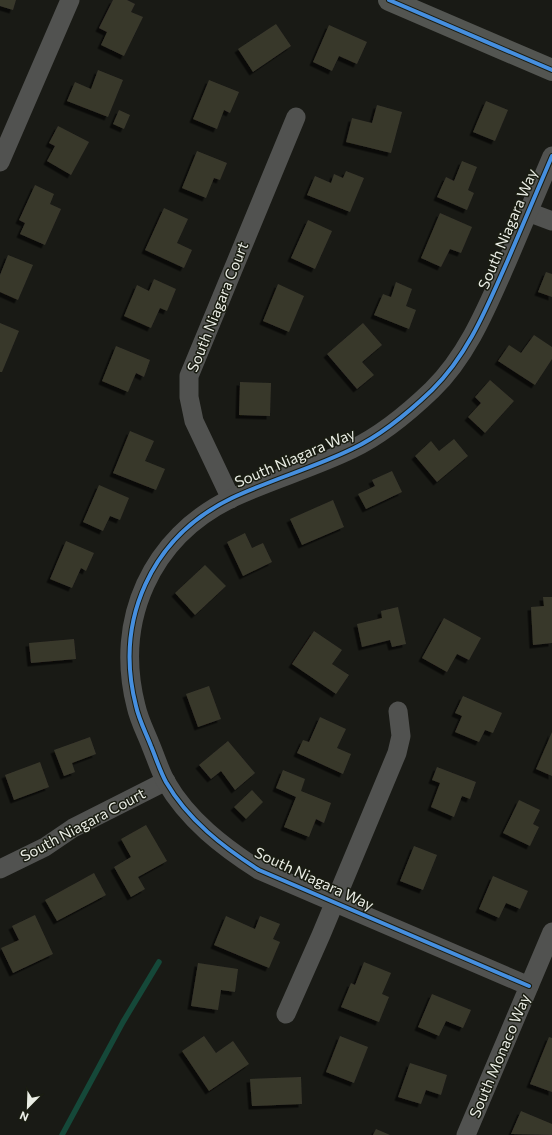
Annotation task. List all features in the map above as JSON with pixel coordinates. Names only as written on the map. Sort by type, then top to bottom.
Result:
[{"type":"street","points":[[0,162],[70,0]]},
{"type":"street","points":[[389,0],[552,70]]},
{"type":"street","name":"South Niagara Court","points":[[231,499],[194,421],[189,397],[190,376],[296,117]]},
{"type":"street","name":"South Niagara Way","points":[[529,986],[259,870],[230,851],[204,829],[181,803],[166,781],[138,714],[132,690],[129,662],[130,634],[136,607],[146,581],[158,561],[177,538],[199,518],[231,499],[352,449],[375,436],[401,418],[434,388],[457,361],[481,322],[552,156]]},
{"type":"street","points":[[528,212],[552,221]]},
{"type":"street","points":[[286,1014],[321,935],[333,903],[397,753],[401,736],[398,711]]},
{"type":"street","name":"South Niagara Court","points":[[0,869],[45,847],[73,828],[166,781]]},
{"type":"street","name":"South Monaco Way","points":[[466,1135],[552,932]]},
{"type":"building","points":[[0,0],[16,0],[13,10],[0,6]]},
{"type":"building","points":[[113,0],[127,0],[135,4],[131,12],[143,17],[124,56],[101,45],[107,32],[99,28]]},
{"type":"building","points":[[276,24],[291,46],[253,72],[238,49]]},
{"type":"building","points":[[329,25],[367,42],[357,64],[339,56],[332,71],[313,62]]},
{"type":"building","points":[[98,70],[123,80],[108,117],[67,101],[75,82],[91,89]]},
{"type":"building","points":[[209,80],[239,92],[230,113],[224,110],[217,129],[193,119]]},
{"type":"building","points":[[486,101],[508,110],[495,141],[473,132]]},
{"type":"building","points":[[377,105],[402,112],[391,153],[346,142],[352,118],[372,123]]},
{"type":"building","points":[[119,110],[130,115],[124,129],[113,124]]},
{"type":"building","points":[[58,126],[89,142],[71,175],[47,161],[55,146],[49,143]]},
{"type":"building","points":[[197,151],[227,163],[220,180],[214,178],[206,198],[182,188]]},
{"type":"building","points":[[462,161],[477,167],[468,190],[474,193],[467,210],[437,197],[446,177],[454,181]]},
{"type":"building","points":[[346,171],[364,178],[350,212],[307,195],[315,176],[331,183],[334,174],[343,178]]},
{"type":"building","points":[[35,185],[54,194],[50,204],[61,209],[45,245],[20,234],[25,223],[19,220]]},
{"type":"building","points":[[164,208],[188,219],[177,243],[192,250],[184,268],[145,250]]},
{"type":"building","points":[[440,213],[472,227],[461,253],[450,249],[441,267],[421,258]]},
{"type":"building","points":[[308,220],[332,231],[315,269],[291,258]]},
{"type":"building","points":[[8,255],[33,265],[18,300],[0,292],[0,275]]},
{"type":"building","points":[[546,272],[552,274],[552,297],[538,292]]},
{"type":"building","points":[[154,279],[176,289],[167,311],[160,308],[151,328],[124,316],[137,285],[149,291]]},
{"type":"building","points":[[396,282],[412,289],[406,306],[416,310],[409,329],[374,315],[383,294],[391,297]]},
{"type":"building","points":[[278,284],[304,296],[289,332],[263,321]]},
{"type":"building","points":[[0,323],[19,331],[2,372],[0,372]]},
{"type":"building","points":[[363,323],[382,345],[362,362],[374,375],[357,389],[327,354]]},
{"type":"building","points":[[534,335],[552,347],[552,359],[535,385],[498,361],[509,345],[521,353]]},
{"type":"building","points":[[116,346],[150,360],[144,377],[136,373],[128,392],[102,381]]},
{"type":"building","points":[[490,380],[514,401],[485,433],[468,417],[481,403],[475,397]]},
{"type":"building","points":[[240,382],[271,383],[270,416],[239,415]]},
{"type":"building","points":[[130,431],[154,441],[145,461],[165,469],[156,490],[113,473]]},
{"type":"building","points":[[454,439],[468,456],[437,482],[415,456],[431,441],[439,451]]},
{"type":"building","points":[[392,471],[402,492],[366,509],[358,494],[375,486],[372,480]]},
{"type":"building","points":[[99,485],[129,498],[120,520],[110,516],[103,531],[83,522]]},
{"type":"building","points":[[333,500],[344,527],[302,545],[290,519]]},
{"type":"building","points":[[245,533],[252,548],[263,543],[272,562],[243,576],[227,542]]},
{"type":"building","points":[[66,541],[94,553],[86,571],[81,568],[72,588],[50,579]]},
{"type":"building","points":[[205,565],[226,586],[195,615],[175,593]]},
{"type":"building","points":[[543,597],[552,597],[552,643],[533,645],[531,607],[544,606]]},
{"type":"building","points":[[398,607],[406,644],[392,647],[390,640],[362,647],[357,624],[382,618],[381,611]]},
{"type":"building","points":[[444,618],[481,638],[469,660],[457,654],[447,672],[422,658]]},
{"type":"building","points":[[314,631],[342,650],[332,664],[349,675],[336,694],[292,664]]},
{"type":"building","points":[[74,639],[76,659],[31,663],[29,643]]},
{"type":"building","points":[[209,686],[221,719],[198,727],[186,694]]},
{"type":"building","points":[[463,696],[502,713],[493,733],[485,730],[479,742],[455,732],[462,716],[455,713]]},
{"type":"building","points":[[320,717],[346,729],[337,748],[351,754],[343,774],[297,753],[303,740],[309,742]]},
{"type":"building","points":[[552,732],[552,776],[536,769]]},
{"type":"building","points":[[90,737],[96,754],[72,763],[75,772],[64,776],[54,750]]},
{"type":"building","points":[[228,741],[255,773],[235,790],[221,771],[211,779],[199,765]]},
{"type":"building","points":[[40,762],[49,787],[14,800],[5,775]]},
{"type":"building","points":[[437,767],[476,782],[470,799],[462,796],[454,817],[431,807],[440,783],[432,780]]},
{"type":"building","points":[[283,770],[305,779],[301,791],[331,803],[324,823],[316,819],[309,837],[284,827],[296,797],[276,788]]},
{"type":"building","points":[[252,790],[263,802],[246,819],[234,807]]},
{"type":"building","points":[[519,800],[540,810],[533,824],[539,827],[530,846],[503,833]]},
{"type":"building","points":[[146,825],[167,861],[138,877],[145,889],[131,897],[114,867],[131,857],[121,839]]},
{"type":"building","points":[[414,846],[437,855],[423,890],[400,881]]},
{"type":"building","points":[[94,873],[106,895],[57,921],[45,900]]},
{"type":"building","points":[[493,876],[528,891],[520,909],[506,903],[499,918],[479,909]]},
{"type":"building","points":[[35,915],[53,954],[13,973],[1,948],[19,940],[12,926]]},
{"type":"building","points":[[226,916],[255,929],[260,916],[280,924],[273,939],[280,942],[269,968],[214,945]]},
{"type":"building","points":[[364,962],[391,973],[382,994],[389,997],[379,1022],[341,1007],[351,983],[355,985]]},
{"type":"building","points":[[198,963],[238,969],[235,992],[221,990],[218,1010],[191,1006]]},
{"type":"building","points":[[432,994],[471,1010],[463,1028],[446,1021],[439,1036],[418,1027]]},
{"type":"building","points":[[204,1036],[216,1053],[233,1041],[249,1064],[209,1091],[182,1051]]},
{"type":"building","points":[[340,1036],[368,1047],[354,1083],[326,1072]]},
{"type":"building","points":[[549,1037],[552,1038],[552,1092],[530,1084]]},
{"type":"building","points":[[410,1063],[447,1075],[441,1095],[426,1090],[421,1104],[398,1097]]},
{"type":"building","points":[[301,1077],[302,1104],[252,1106],[250,1079]]},
{"type":"building","points":[[521,1111],[552,1124],[552,1135],[511,1134]]},
{"type":"building","points":[[376,1129],[390,1135],[373,1135]]},
{"type":"waterway","points":[[62,1135],[123,1022],[159,962]]},
{"type":"cycle path","points":[[389,0],[552,70]]},
{"type":"cycle path","points":[[529,986],[259,870],[232,852],[207,832],[175,796],[160,769],[136,706],[130,674],[130,643],[135,613],[145,584],[160,558],[180,535],[204,515],[232,498],[261,485],[337,456],[374,437],[414,407],[445,376],[456,362],[476,330],[552,156]]}]
